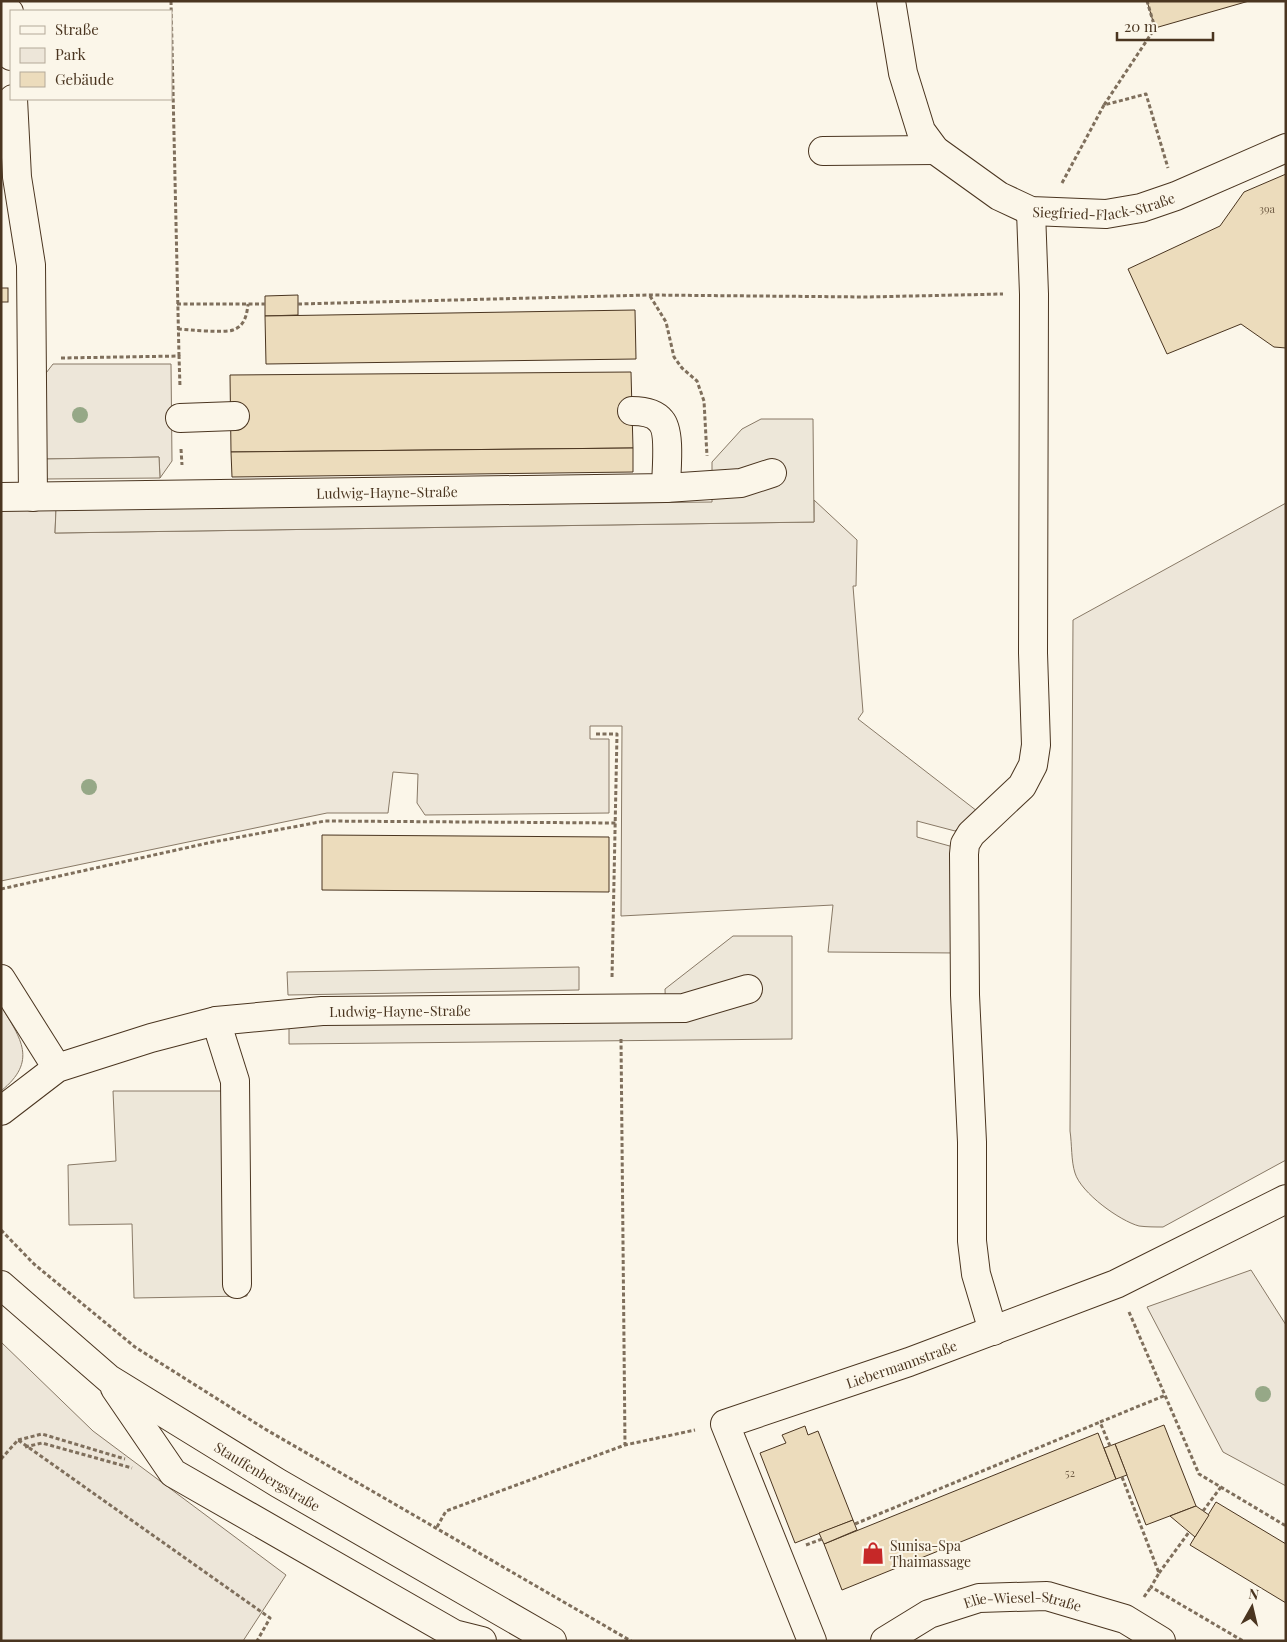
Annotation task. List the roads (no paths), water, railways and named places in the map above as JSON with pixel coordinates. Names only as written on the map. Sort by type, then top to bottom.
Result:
[{"type":"street","name":"Siegfried-Flack-Straße","points":[[891,1],[903,73],[921,130],[936,150],[1000,196],[1039,212],[1106,214],[1141,208],[1176,196],[1286,148]]},
{"type":"street","points":[[7,9],[10,44]]},
{"type":"street","points":[[13,100],[17,177],[31,265],[33,497]]},
{"type":"street","points":[[823,151],[936,150]]},
{"type":"street","points":[[993,1332],[976,1274],[972,1241],[972,1142],[965,995],[964,854],[971,834],[1022,786],[1033,765],[1036,745],[1033,653],[1034,294],[1039,212]]},
{"type":"street","points":[[632,411],[652,414],[662,421],[666,438],[666,488]]},
{"type":"street","points":[[180,418],[234,416]]},
{"type":"street","name":"Ludwig-Hayne-Straße","points":[[1,497],[666,488],[741,483],[772,473]]},
{"type":"street","points":[[1,978],[57,1068]]},
{"type":"street","name":"Ludwig-Hayne-Straße","points":[[1,1111],[57,1068],[151,1038],[216,1021],[322,1011],[684,1008],[748,989]]},
{"type":"street","points":[[216,1021],[236,1081],[237,1284]]},
{"type":"street","name":"Liebermannstraße","points":[[812,1641],[725,1424],[993,1332],[1116,1284],[1286,1199]]},
{"type":"street","name":"Stauffenbergstraße","points":[[1,1285],[109,1379],[278,1483],[552,1641]]},
{"type":"street","points":[[109,1379],[172,1473],[454,1634],[482,1641]]},
{"type":"street","name":"Elie-Wiesel-Straße","points":[[886,1641],[929,1614],[979,1598],[1047,1596],[1125,1619],[1161,1641]]},
{"type":"street","points":[[493,1641],[517,1620]]},
{"type":"place","name":"Sunisa-Spa Thaimassage","points":[[873,1553]]}]
